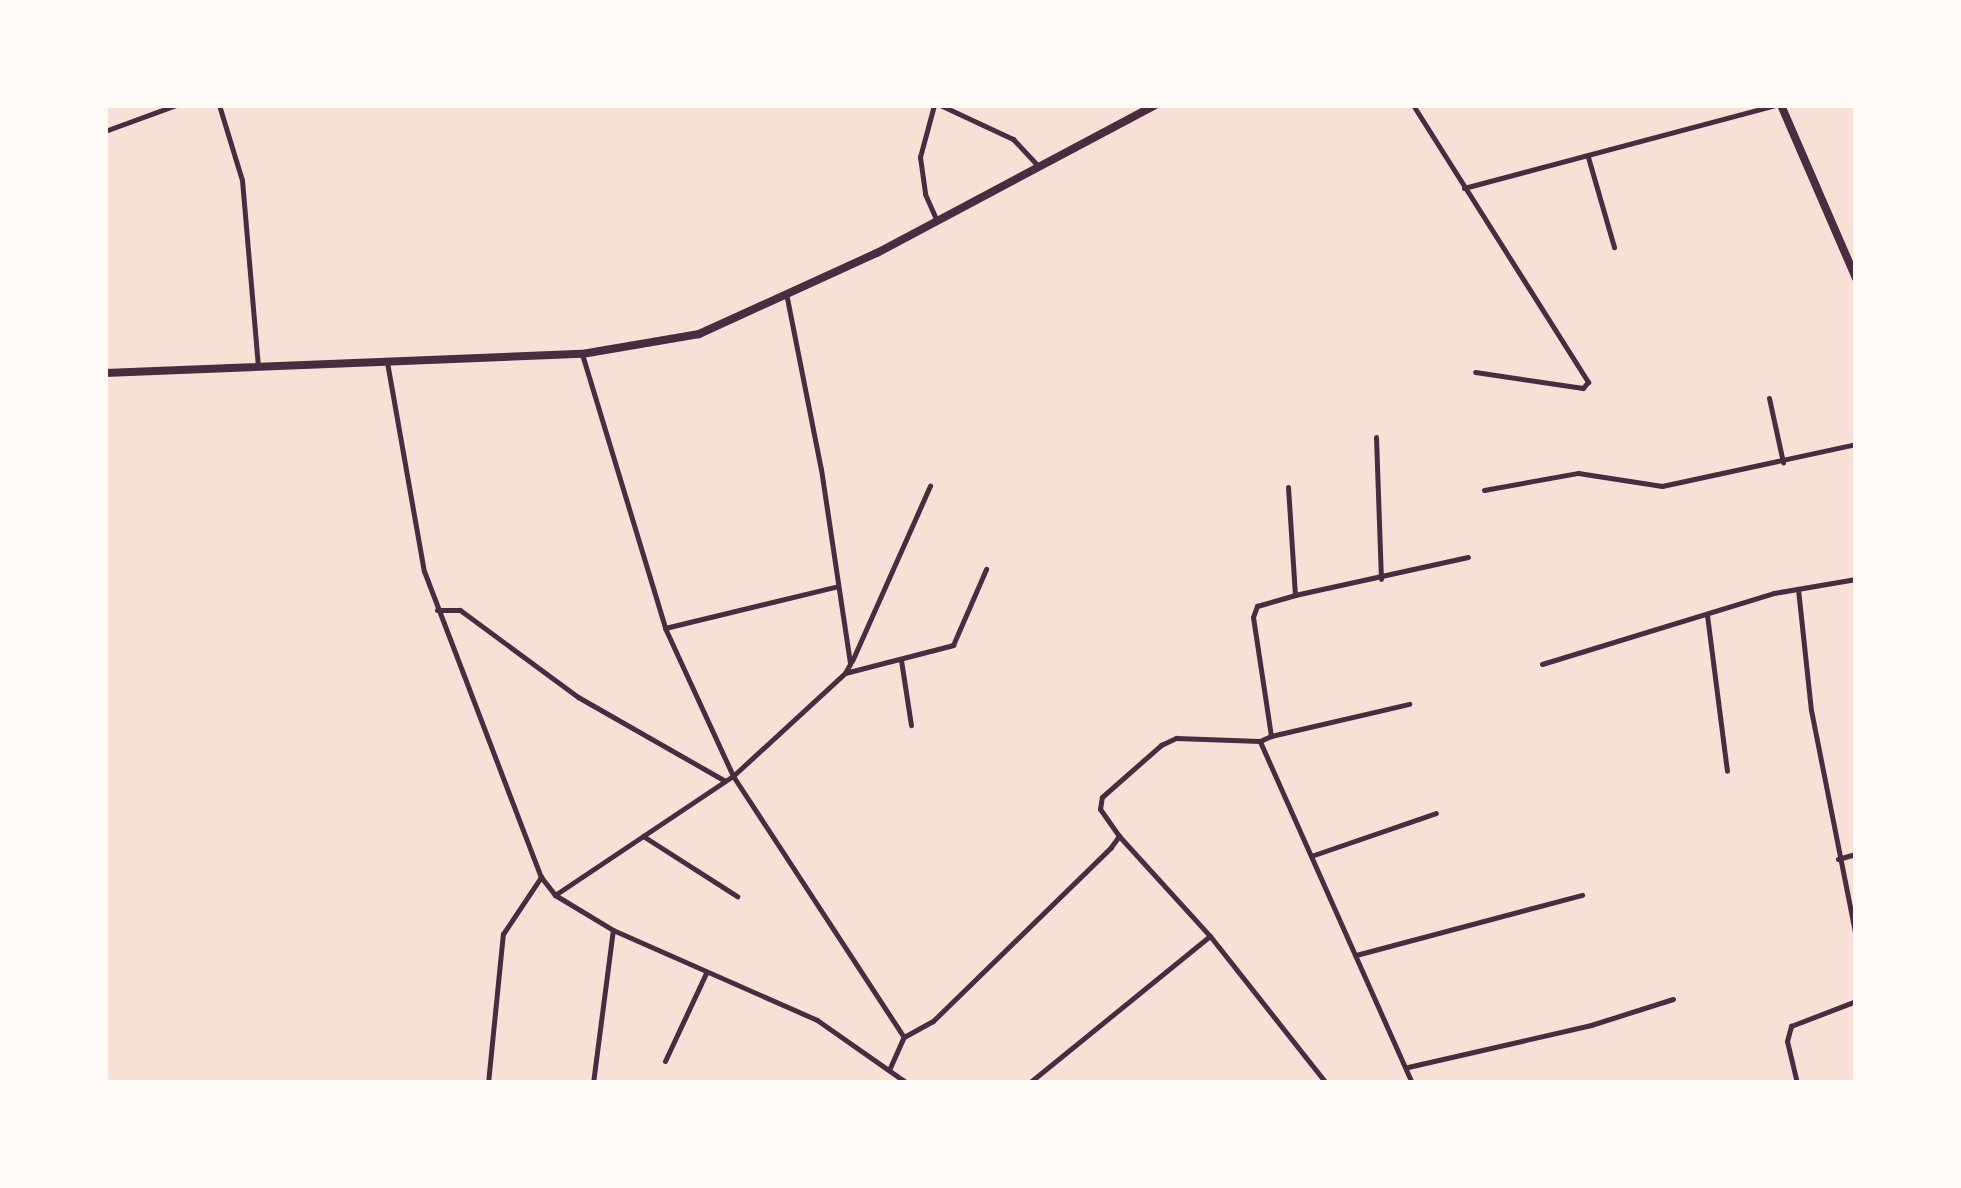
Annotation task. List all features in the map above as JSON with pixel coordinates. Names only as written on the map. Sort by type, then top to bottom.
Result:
[{"type":"main road","points":[[105,374],[582,354],[699,334],[787,298],[1155,105]]},
{"type":"main road","points":[[1779,105],[1856,278]]},
{"type":"street","points":[[105,130],[176,105]]},
{"type":"street","points":[[220,105],[242,180],[258,366]]},
{"type":"street","points":[[937,221],[925,194],[920,156],[937,105],[1013,139],[1039,167]]},
{"type":"street","points":[[1414,105],[1588,382],[1583,388],[1475,372]]},
{"type":"street","points":[[1464,188],[1779,105]]},
{"type":"street","points":[[1588,157],[1614,247]]},
{"type":"street","points":[[787,298],[821,469],[835,587],[850,664]]},
{"type":"street","points":[[582,354],[665,628],[732,776],[904,1037]]},
{"type":"street","points":[[387,362],[437,610],[542,877],[556,895],[613,930],[817,1020],[908,1083]]},
{"type":"street","points":[[1769,398],[1783,462]]},
{"type":"street","points":[[1376,436],[1381,579]]},
{"type":"street","points":[[1484,490],[1578,474],[1662,486],[1856,444]]},
{"type":"street","points":[[556,895],[732,776],[846,673],[930,486]]},
{"type":"street","points":[[1288,487],[1296,595]]},
{"type":"street","points":[[1271,736],[1253,616],[1257,606],[1468,556]]},
{"type":"street","points":[[846,673],[953,645],[986,569]]},
{"type":"street","points":[[1542,664],[1798,589],[1856,579]]},
{"type":"street","points":[[665,628],[835,587]]},
{"type":"street","points":[[1798,589],[1838,859],[1856,937]]},
{"type":"street","points":[[437,610],[460,610],[578,697],[725,781]]},
{"type":"street","points":[[1707,614],[1726,771]]},
{"type":"street","points":[[901,660],[911,725]]},
{"type":"street","points":[[1326,1083],[1210,936],[1119,836],[1100,809],[1102,797],[1161,744],[1176,738],[1260,741],[1409,704]]},
{"type":"street","points":[[1260,741],[1412,1083]]},
{"type":"street","points":[[1310,856],[1436,813]]},
{"type":"street","points":[[644,836],[737,896]]},
{"type":"street","points":[[889,1070],[904,1037],[934,1021],[1119,836]]},
{"type":"street","points":[[1838,859],[1856,854]]},
{"type":"street","points":[[488,1083],[502,934],[542,877]]},
{"type":"street","points":[[1356,955],[1582,895]]},
{"type":"street","points":[[593,1083],[613,930]]},
{"type":"street","points":[[1029,1083],[1210,936]]},
{"type":"street","points":[[665,1061],[707,971]]},
{"type":"street","points":[[1408,1067],[1591,1025],[1673,999]]},
{"type":"street","points":[[1797,1083],[1787,1040],[1791,1026],[1856,1001]]}]
